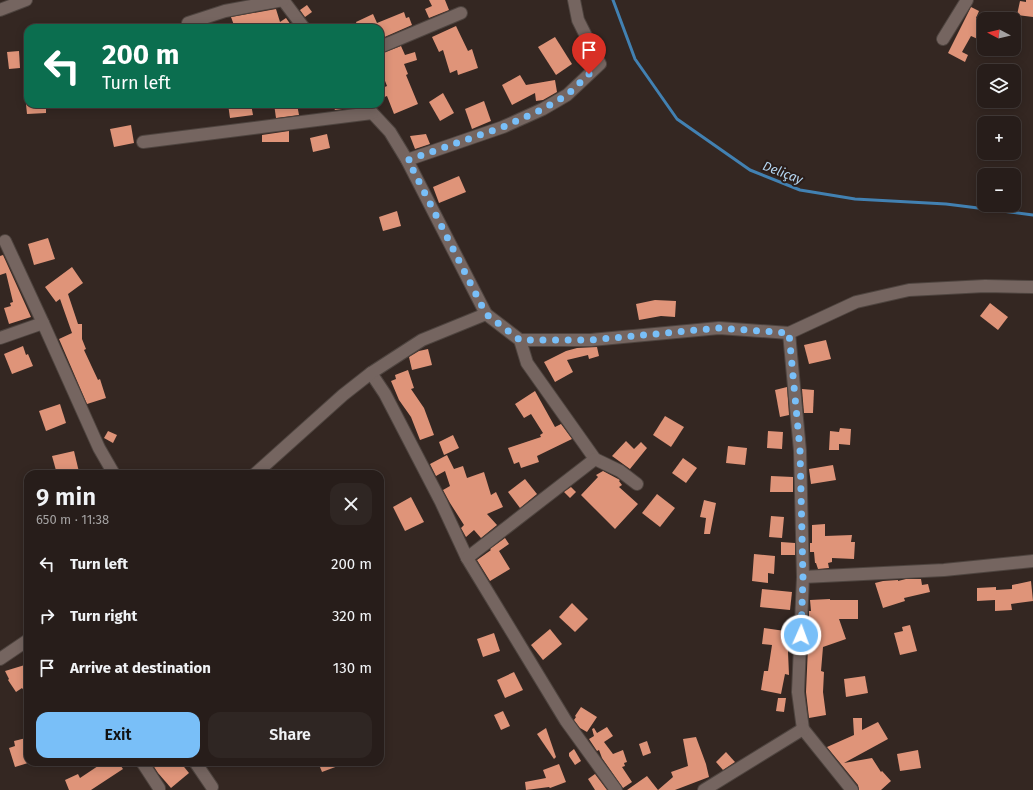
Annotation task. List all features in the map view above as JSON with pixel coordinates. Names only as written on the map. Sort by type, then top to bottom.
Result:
[{"type":"street","points":[[0,10],[26,0]]},
{"type":"street","points":[[188,24],[225,11],[283,0],[301,24]]},
{"type":"street","points":[[408,160],[503,127],[543,109],[567,95],[600,64],[578,20],[574,0]]},
{"type":"street","points":[[943,38],[967,0]]},
{"type":"street","points":[[384,45],[461,13]]},
{"type":"street","points":[[143,142],[368,108],[390,132],[408,160],[486,314],[520,340],[527,363],[595,459],[620,471],[637,484]]},
{"type":"street","points":[[5,241],[99,448],[112,470]]},
{"type":"street","points":[[520,340],[591,340],[719,328],[789,333],[856,302],[909,290],[986,286],[1033,286]]},
{"type":"street","points":[[259,470],[342,396],[371,373],[422,340],[486,314]]},
{"type":"street","points":[[0,338],[43,323]]},
{"type":"street","points":[[789,333],[800,450],[803,578],[798,692],[803,729],[852,790]]},
{"type":"street","points":[[371,373],[385,394],[441,502],[467,558],[566,721],[616,790]]},
{"type":"street","points":[[467,558],[595,459]]},
{"type":"street","points":[[803,578],[944,570],[1033,561]]},
{"type":"street","points":[[0,659],[24,643]]},
{"type":"street","points":[[704,790],[803,729]]},
{"type":"street","points":[[145,766],[159,790]]},
{"type":"street","points":[[197,766],[212,787]]},
{"type":"building","points":[[429,0],[445,0],[449,10],[429,18],[425,9],[432,6]]},
{"type":"building","points":[[1026,0],[1033,0],[1033,17],[1021,16],[1021,12],[1018,12],[1020,1],[1026,2]]},
{"type":"building","points":[[307,5],[312,12],[305,17],[300,10]]},
{"type":"building","points":[[971,7],[979,11],[977,12],[976,18],[977,39],[971,36],[962,52],[968,55],[965,62],[948,53]]},
{"type":"building","points":[[276,9],[280,22],[286,18],[290,24],[234,24],[231,17]]},
{"type":"building","points":[[404,12],[406,18],[409,17],[412,25],[384,37],[384,24],[357,24],[356,22],[373,14],[377,23]]},
{"type":"building","points":[[456,26],[468,51],[472,49],[478,68],[458,75],[457,70],[450,73],[443,50],[439,52],[432,37]]},
{"type":"building","points":[[555,37],[572,64],[556,75],[538,47]]},
{"type":"building","points":[[401,46],[405,55],[415,52],[417,60],[404,64],[408,74],[406,75],[418,104],[394,114],[387,96],[384,97],[384,87],[387,86],[384,78],[384,52]]},
{"type":"building","points":[[19,51],[20,68],[9,69],[7,52]]},
{"type":"building","points":[[520,75],[526,85],[555,80],[557,92],[543,100],[536,101],[535,93],[512,105],[502,85]]},
{"type":"building","points":[[443,93],[454,113],[440,121],[429,102]]},
{"type":"building","points":[[484,101],[491,121],[472,129],[465,109]]},
{"type":"building","points":[[26,108],[46,108],[46,113],[27,114]]},
{"type":"building","points":[[229,108],[252,108],[253,115],[230,118]]},
{"type":"building","points":[[275,108],[298,108],[299,115],[276,118]]},
{"type":"building","points":[[334,108],[350,108],[335,110]]},
{"type":"building","points":[[131,125],[134,143],[114,147],[110,129]]},
{"type":"building","points":[[289,131],[289,142],[262,142],[262,135]]},
{"type":"building","points":[[327,134],[330,148],[313,152],[310,138]]},
{"type":"building","points":[[426,134],[430,144],[415,149],[410,136]]},
{"type":"building","points":[[459,176],[466,192],[439,203],[433,187]]},
{"type":"building","points":[[397,211],[401,226],[383,231],[379,217]]},
{"type":"building","points":[[48,238],[55,259],[34,265],[28,244]]},
{"type":"building","points":[[3,255],[31,317],[9,324],[4,308],[11,306],[10,303],[13,302],[6,273],[0,275],[0,256]]},
{"type":"building","points":[[72,267],[83,283],[68,294],[78,324],[82,324],[82,339],[86,349],[84,350],[98,380],[100,379],[106,398],[87,404],[59,339],[72,333],[60,299],[56,302],[45,287]]},
{"type":"building","points":[[655,300],[676,301],[675,317],[661,316],[639,320],[636,304]]},
{"type":"building","points":[[990,303],[1008,317],[998,330],[980,316]]},
{"type":"building","points":[[826,340],[831,359],[809,364],[804,345]]},
{"type":"building","points":[[23,346],[26,355],[28,354],[33,366],[12,374],[4,354]]},
{"type":"building","points":[[597,347],[599,356],[589,359],[588,355],[567,360],[573,372],[555,382],[544,362],[566,351],[577,348]]},
{"type":"building","points":[[428,349],[432,365],[412,370],[409,357],[419,351]]},
{"type":"building","points":[[408,370],[414,388],[411,389],[424,408],[434,435],[420,440],[411,417],[399,400],[391,381],[396,379],[395,375]]},
{"type":"building","points":[[787,387],[789,415],[780,417],[775,390]]},
{"type":"building","points":[[802,389],[814,390],[813,413],[804,413]]},
{"type":"building","points":[[535,391],[555,427],[561,424],[572,439],[537,456],[539,462],[521,468],[519,462],[514,464],[508,448],[541,437],[540,435],[543,433],[531,414],[524,418],[515,404]]},
{"type":"building","points":[[60,404],[66,423],[46,431],[39,411]]},
{"type":"building","points":[[665,416],[684,427],[671,447],[653,435]]},
{"type":"building","points":[[840,428],[851,429],[850,445],[839,444],[839,450],[829,450],[830,431],[839,432]]},
{"type":"building","points":[[108,431],[117,435],[113,443],[104,438]]},
{"type":"building","points":[[768,431],[783,432],[782,449],[767,448]]},
{"type":"building","points":[[453,435],[459,448],[444,455],[439,442]]},
{"type":"building","points":[[626,441],[634,449],[641,442],[647,448],[630,469],[612,456]]},
{"type":"building","points":[[728,446],[747,448],[745,465],[726,463]]},
{"type":"building","points":[[74,451],[79,470],[56,470],[52,456]]},
{"type":"building","points":[[447,455],[454,469],[463,466],[467,478],[484,472],[491,495],[496,492],[503,507],[487,514],[497,525],[481,538],[474,530],[466,537],[461,528],[464,525],[443,490],[450,486],[445,471],[436,476],[430,464]]},
{"type":"building","points":[[683,458],[697,468],[686,483],[672,473]]},
{"type":"building","points":[[833,465],[836,480],[811,484],[809,469]]},
{"type":"building","points":[[603,471],[620,480],[619,481],[622,485],[619,487],[638,504],[615,529],[581,495],[598,477],[596,475]]},
{"type":"building","points":[[771,476],[793,477],[793,492],[770,492]]},
{"type":"building","points":[[525,479],[537,494],[520,508],[508,492]]},
{"type":"building","points":[[571,487],[576,492],[570,498],[564,492]]},
{"type":"building","points":[[657,494],[675,508],[660,527],[642,513]]},
{"type":"building","points":[[411,497],[424,522],[405,531],[393,507]]},
{"type":"building","points":[[704,500],[716,503],[710,534],[704,534],[706,518],[700,517]]},
{"type":"building","points":[[771,516],[784,517],[782,538],[769,537]]},
{"type":"building","points":[[825,524],[825,536],[852,535],[851,542],[855,542],[854,559],[832,558],[832,562],[828,563],[829,568],[818,569],[815,563],[814,552],[810,552],[810,543],[812,543],[812,525]]},
{"type":"building","points":[[505,538],[509,544],[499,551],[510,569],[490,581],[477,560]]},
{"type":"building","points":[[781,542],[795,543],[795,555],[781,555]]},
{"type":"building","points":[[754,554],[775,556],[774,574],[768,573],[768,583],[752,581]]},
{"type":"building","points":[[906,579],[921,579],[922,585],[928,584],[930,592],[904,598],[905,601],[883,608],[875,583]]},
{"type":"building","points":[[1031,581],[1033,601],[1011,604],[1012,610],[995,611],[995,600],[977,601],[977,588],[996,587],[996,590],[1012,589],[1012,585]]},
{"type":"building","points":[[762,589],[792,592],[790,610],[760,607]]},
{"type":"building","points":[[810,600],[858,600],[858,619],[839,619],[846,639],[823,647],[821,671],[824,672],[823,692],[826,715],[809,718],[806,692],[808,647],[813,647],[813,623],[809,623],[809,611],[811,611]]},
{"type":"building","points":[[572,603],[588,619],[575,632],[559,617]]},
{"type":"building","points":[[910,625],[917,651],[900,655],[894,633],[903,631],[902,627]]},
{"type":"building","points":[[764,628],[792,632],[788,652],[789,675],[785,674],[781,694],[761,690],[764,671],[768,671],[772,645],[762,644]]},
{"type":"building","points":[[550,629],[562,644],[543,660],[531,645]]},
{"type":"building","points":[[494,633],[500,651],[483,657],[477,639]]},
{"type":"building","points":[[24,665],[24,691],[22,688],[16,692],[8,680],[9,679],[5,671]]},
{"type":"building","points":[[514,672],[523,690],[505,698],[497,680]]},
{"type":"building","points":[[865,676],[868,693],[846,697],[844,679]]},
{"type":"building","points":[[778,698],[786,698],[784,712],[776,711]]},
{"type":"building","points":[[581,707],[597,717],[587,732],[580,728],[574,720]]},
{"type":"building","points":[[503,711],[510,726],[501,730],[494,715]]},
{"type":"building","points":[[853,718],[862,718],[862,730],[878,722],[888,739],[844,763],[872,758],[881,772],[882,771],[891,781],[881,790],[859,790],[858,785],[827,747],[854,735]]},
{"type":"building","points":[[607,727],[613,736],[604,742],[613,754],[623,750],[627,762],[624,763],[625,766],[622,767],[632,782],[623,788],[602,758],[599,750],[597,751],[589,739],[594,736],[592,729],[594,728],[597,733]]},
{"type":"building","points":[[546,728],[556,757],[554,759],[537,734]]},
{"type":"building","points":[[696,737],[709,777],[675,790],[658,790],[673,777],[671,772],[688,766],[683,739]]},
{"type":"building","points":[[24,738],[24,764],[15,767],[9,748],[15,746],[14,741]]},
{"type":"building","points":[[647,741],[651,753],[643,756],[639,744]]},
{"type":"building","points":[[574,749],[581,761],[575,765],[569,756],[569,753]]},
{"type":"building","points":[[918,750],[921,768],[900,771],[897,754]]},
{"type":"building","points":[[726,752],[735,762],[723,770],[716,762]]},
{"type":"building","points":[[559,764],[566,782],[550,788],[526,790],[525,782],[546,778],[543,770]]},
{"type":"building","points":[[98,766],[121,766],[123,769],[91,790],[69,790],[65,780],[78,774],[80,778]]},
{"type":"building","points":[[154,766],[183,766],[189,773],[171,788]]},
{"type":"building","points":[[320,766],[338,766],[322,772]]},
{"type":"building","points":[[595,774],[607,790],[595,790],[588,779]]},
{"type":"building","points":[[647,776],[658,790],[627,790]]},
{"type":"waterway","name":"Deliçay","points":[[613,0],[635,59],[677,119],[750,170],[800,190],[855,199],[946,204],[1033,215]]},
{"type":"route","points":[[589,74],[567,95],[543,109],[503,127],[408,160],[486,314],[520,340],[591,340],[719,328],[789,333],[800,450],[803,578],[801,635]]}]
